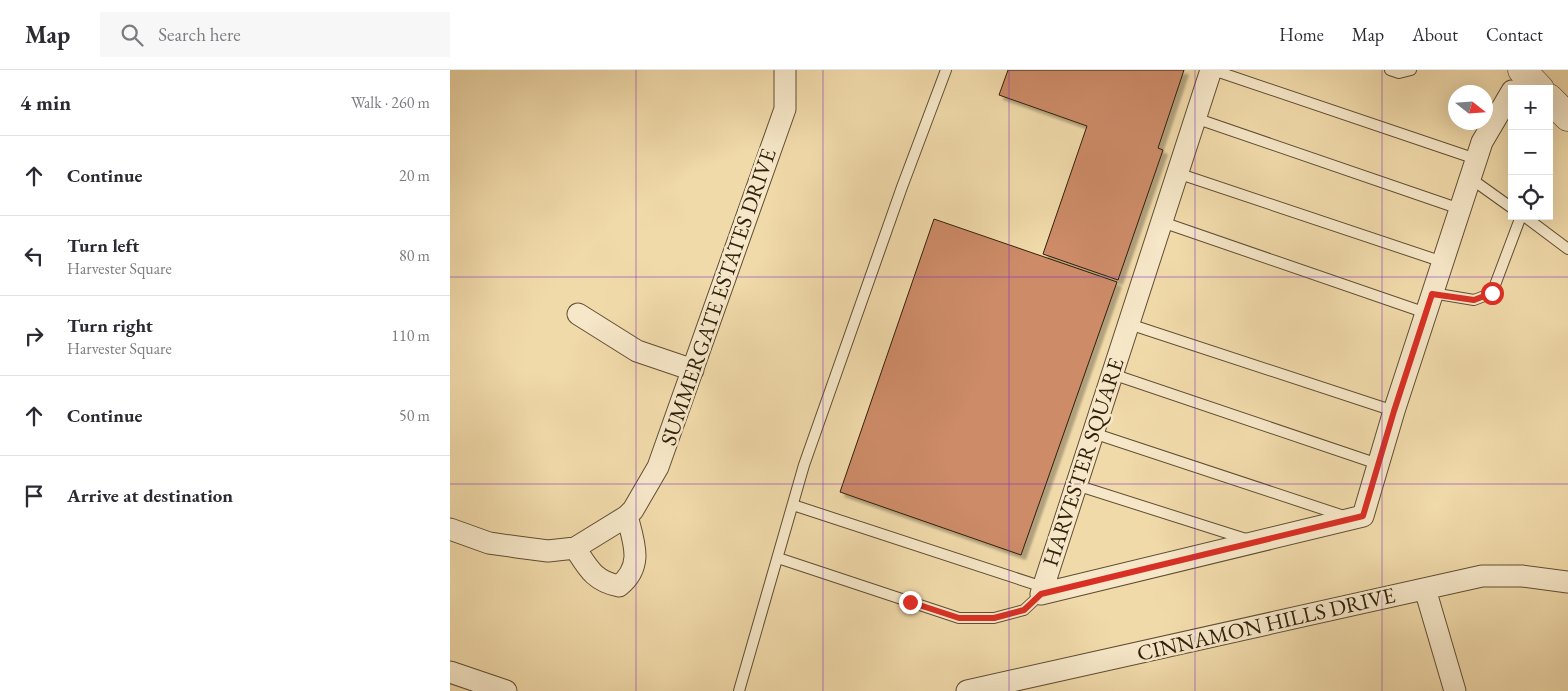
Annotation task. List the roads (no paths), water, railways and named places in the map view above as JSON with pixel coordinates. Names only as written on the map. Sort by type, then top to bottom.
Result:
[{"type":"main road","points":[[1529,82],[1568,117]]},
{"type":"street","name":"SUMMERGATE ESTATES DRIVE","points":[[450,529],[489,542],[548,551],[575,548],[627,516],[633,510],[658,467],[785,109],[785,70]]},
{"type":"street","name":"HARVESTER SQUARE","points":[[1042,591],[1212,70]]},
{"type":"street","points":[[1352,519],[1363,516],[1394,411],[1482,142],[1529,82]]},
{"type":"street","points":[[578,314],[637,351],[694,370]]},
{"type":"street","points":[[575,548],[592,573],[604,583],[619,586],[629,578],[635,564],[635,544],[627,516]]},
{"type":"street","name":"HARVESTER SQUARE","points":[[1042,591],[1352,519]]},
{"type":"street","name":"CINNAMON HILLS DRIVE","points":[[966,691],[1482,576],[1522,576],[1568,582]]},
{"type":"street","points":[[1425,589],[1455,691]]},
{"type":"street","points":[[450,672],[506,691]]},
{"type":"lane","points":[[739,691],[804,465],[898,196],[946,70]]},
{"type":"lane","points":[[1212,70],[1473,169],[1508,204]]},
{"type":"lane","points":[[1390,70],[1399,73],[1411,70]]},
{"type":"lane","points":[[1195,118],[1460,210]]},
{"type":"lane","points":[[1177,173],[1443,262]]},
{"type":"lane","points":[[1162,222],[1429,303],[1474,300],[1492,293],[1521,220]]},
{"type":"lane","points":[[1529,220],[1568,248]]},
{"type":"lane","points":[[1129,324],[1394,411]]},
{"type":"lane","points":[[1112,374],[1378,464]]},
{"type":"lane","points":[[1093,433],[1352,519]]},
{"type":"lane","points":[[1076,485],[1256,542]]},
{"type":"lane","points":[[778,558],[959,618],[994,618],[1024,610],[1042,591],[793,505]]}]
